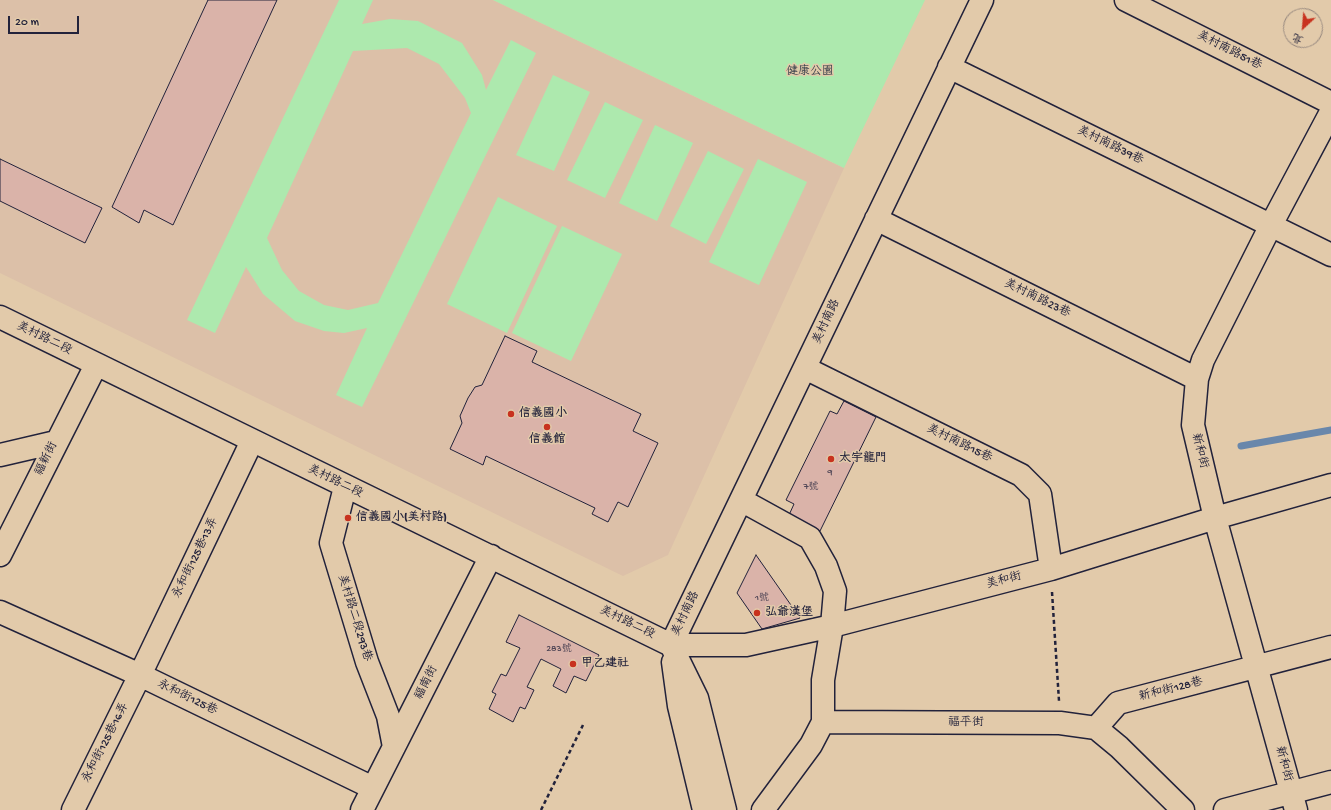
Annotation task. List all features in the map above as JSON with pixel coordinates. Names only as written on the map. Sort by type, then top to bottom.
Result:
[{"type":"street","name":"美村南路","points":[[671,645],[982,0]]},
{"type":"street","name":"美村南路51巷","points":[[1126,0],[1331,103]]},
{"type":"street","name":"美村南路39巷","points":[[949,67],[1331,255]]},
{"type":"street","name":"新和街","points":[[1293,801],[1216,518],[1193,425],[1197,379],[1203,360],[1270,225],[1331,112]]},
{"type":"street","name":"美村南路23巷","points":[[876,219],[1197,379]]},
{"type":"street","name":"美村路二段","points":[[0,317],[345,487],[491,556],[671,645]]},
{"type":"street","name":"福新街","points":[[0,555],[96,365]]},
{"type":"street","name":"美村南路15巷","points":[[805,368],[1021,475],[1040,494],[1051,569]]},
{"type":"street","name":"永和街125巷13弄","points":[[140,675],[252,441]]},
{"type":"street","points":[[0,455],[56,442]]},
{"type":"street","name":"美和街","points":[[671,645],[746,645],[832,626],[1051,569],[1216,518],[1331,485]]},
{"type":"street","name":"美村路二段293巷","points":[[345,487],[331,543],[367,662],[388,716],[394,748]]},
{"type":"street","points":[[741,500],[810,538],[826,566],[835,591],[832,626],[823,680],[823,722],[811,745],[763,810]]},
{"type":"street","name":"福南街","points":[[362,810],[491,556]]},
{"type":"street","name":"永和街125巷","points":[[0,612],[140,675],[373,788]]},
{"type":"street","points":[[671,645],[679,706],[704,810]]},
{"type":"street","points":[[671,645],[697,698],[725,810]]},
{"type":"street","name":"新和街128巷","points":[[1096,728],[1118,703],[1256,668],[1331,647]]},
{"type":"street","name":"永和街125巷16弄","points":[[73,810],[140,675]]},
{"type":"street","name":"福平街","points":[[823,722],[1060,723],[1096,728]]},
{"type":"street","points":[[1096,728],[1119,747],[1183,810]]},
{"type":"street","points":[[1225,810],[1293,801],[1331,782]]},
{"type":"path","points":[[1051,569],[1060,723]]},
{"type":"path","points":[[541,810],[583,725]]},
{"type":"shaded area","name":"信義國小","points":[[0,0],[493,0],[844,168],[668,555],[623,576],[0,273]]},
{"type":"green space","points":[[339,0],[373,0],[362,24],[390,19],[418,21],[462,43],[482,75],[486,90],[511,40],[536,53],[362,407],[336,395],[367,328],[344,333],[324,331],[295,321],[263,294],[246,267],[215,333],[187,320]],"holes":[[[407,48],[439,64],[465,98],[471,113],[378,303],[348,310],[324,305],[299,291],[282,270],[267,238],[353,51]]]},
{"type":"green space","name":"健康公園","points":[[493,0],[925,0],[844,168]]},
{"type":"green space","points":[[553,75],[590,92],[554,171],[516,155]]},
{"type":"green space","points":[[605,102],[643,120],[605,198],[567,180]]},
{"type":"green space","points":[[655,125],[693,143],[657,221],[619,203]]},
{"type":"green space","points":[[708,151],[744,169],[706,244],[670,226]]},
{"type":"green space","points":[[758,159],[807,182],[759,285],[709,262]]},
{"type":"green space","points":[[498,197],[557,226],[507,333],[447,304]]},
{"type":"green space","points":[[562,226],[622,254],[571,361],[512,333]]},
{"type":"building","points":[[208,0],[277,0],[173,225],[144,210],[139,223],[112,207]]},
{"type":"building","points":[[0,159],[102,208],[85,243],[0,201]]},
{"type":"building","name":"信義館","points":[[505,336],[537,351],[532,362],[641,414],[633,431],[658,443],[628,507],[618,502],[608,522],[592,514],[595,508],[486,456],[483,465],[450,449],[462,423],[460,416],[468,398],[475,387],[482,385]]},
{"type":"building","name":"太宇龍門","points":[[844,401],[876,417],[820,531],[789,515],[794,504],[786,500],[830,411],[837,414]]},
{"type":"building","points":[[756,555],[800,618],[762,629],[737,593]]},
{"type":"building","name":"甲乙建社","points":[[519,615],[599,655],[586,681],[574,676],[566,693],[553,686],[561,669],[541,659],[527,687],[534,690],[525,709],[520,707],[513,722],[489,709],[496,694],[492,692],[501,674],[506,676],[520,648],[506,642]]},
{"type":"waterway","points":[[1241,446],[1331,430]]},
{"type":"place","name":"信義國小","points":[[511,414]]},
{"type":"place","name":"信義館","points":[[547,427]]},
{"type":"place","name":"太宇龍門","points":[[831,459]]},
{"type":"place","name":"信義國小(美村路)","points":[[348,518]]},
{"type":"place","name":"弘爺漢堡","points":[[757,613]]},
{"type":"place","name":"甲乙建社","points":[[573,664]]}]
